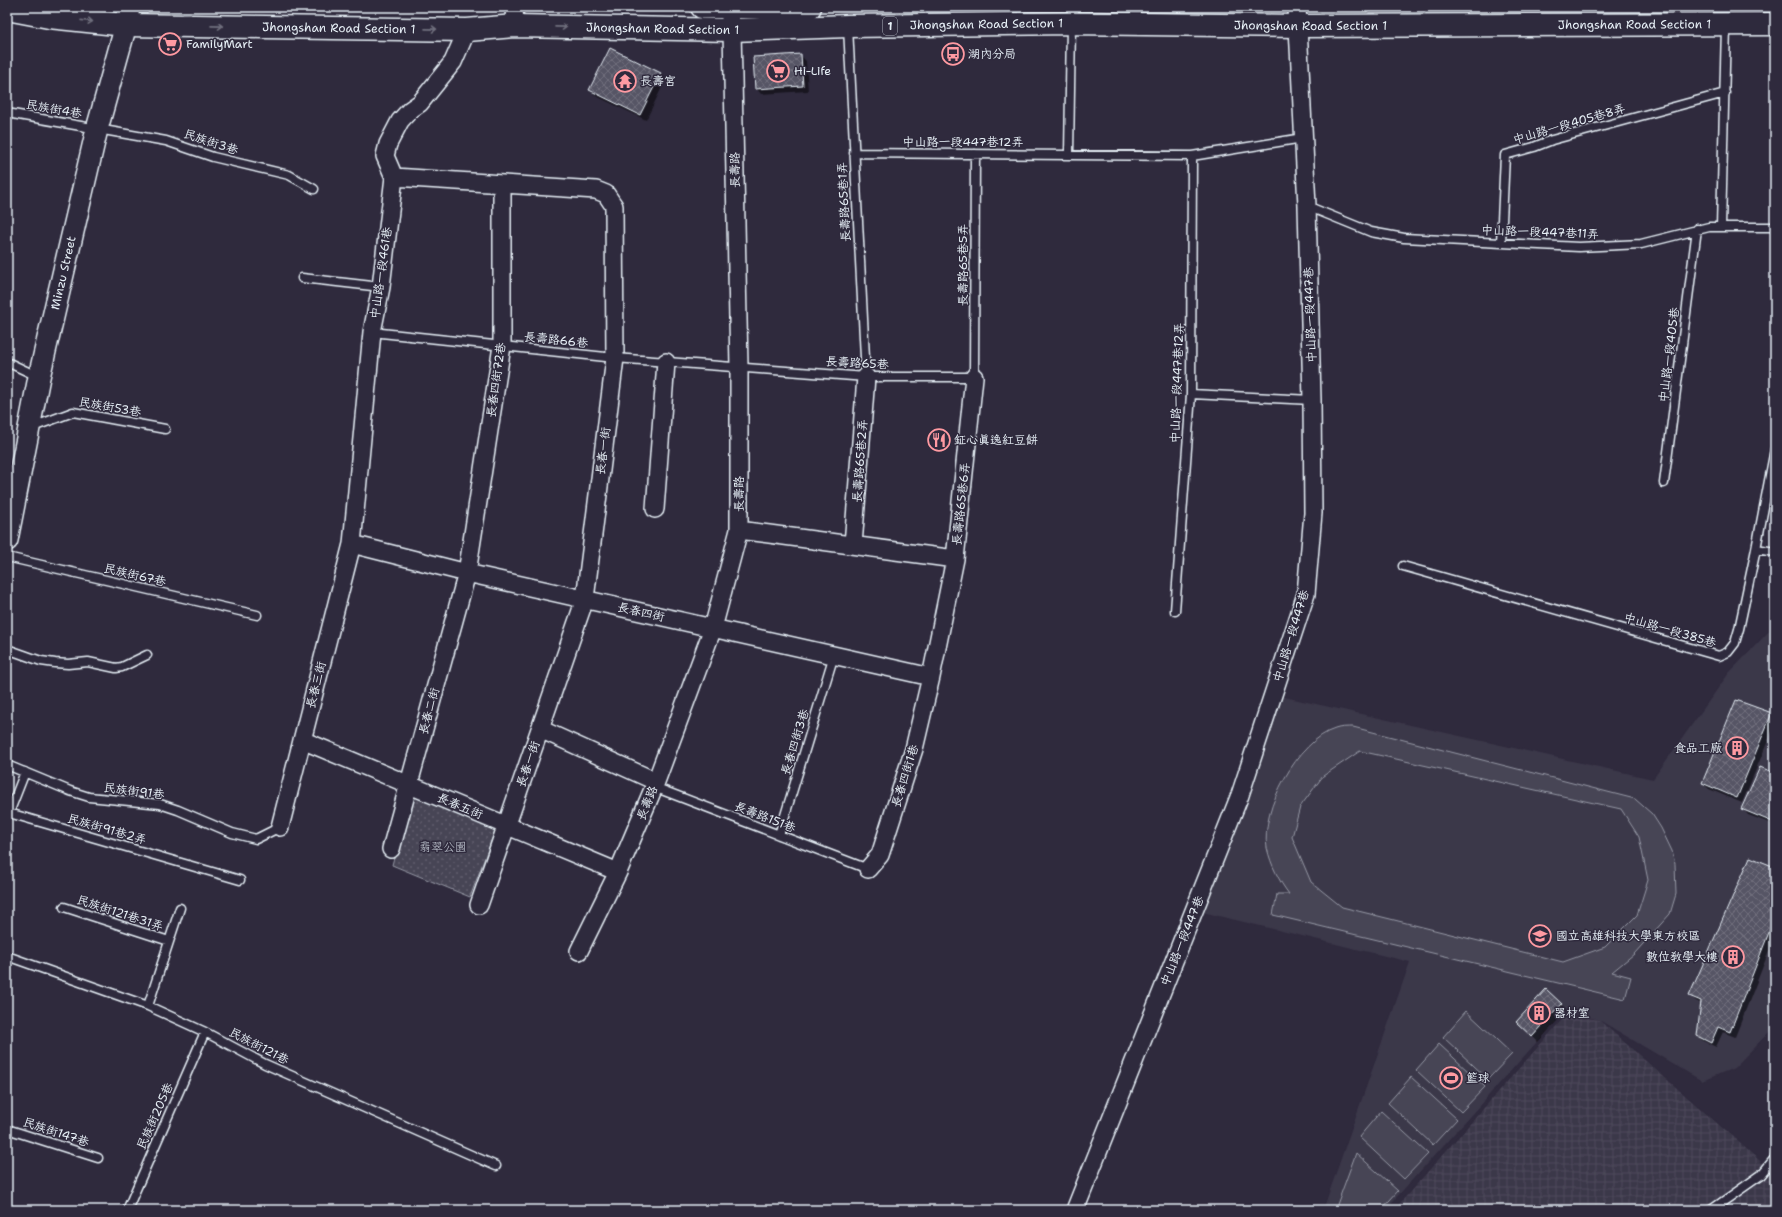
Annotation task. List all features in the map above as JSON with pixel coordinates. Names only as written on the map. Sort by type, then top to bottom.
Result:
[{"type":"main road","name":"Jhongshan Road Section 1","points":[[702,7],[810,7]]},
{"type":"main road","name":"Jhongshan Road Section 1","points":[[7,9],[49,16],[127,16],[467,30],[515,17],[732,30],[848,26],[1071,24],[1297,17],[1726,25],[1775,24]]},
{"type":"street","name":"長壽路","points":[[579,950],[618,872],[654,784],[713,628],[739,530],[739,367],[732,30],[729,8]]},
{"type":"street","name":"Minzu Street","points":[[7,540],[39,377],[96,129],[127,16]]},
{"type":"street","name":"中山路一段447巷","points":[[1075,1210],[1240,795],[1306,594],[1313,513],[1312,400],[1307,206],[1297,17]]},
{"type":"street","name":"中山路一段461巷","points":[[352,544],[372,332],[381,287],[394,177],[385,156],[394,131],[406,115],[420,103],[453,62],[467,30]]},
{"type":"street","name":"長春一街","points":[[394,177],[596,190],[606,194],[614,206],[615,358],[585,599],[479,905]]},
{"type":"street","name":"長春四街72巷","points":[[467,573],[502,346],[502,185]]},
{"type":"street","points":[[655,509],[666,362]]},
{"type":"street","name":"長壽路65巷2弄","points":[[854,545],[866,377]]},
{"type":"street","name":"長壽路65巷6弄","points":[[931,677],[955,559],[974,377]]},
{"type":"street","points":[[739,530],[955,559]]},
{"type":"street","name":"長春四街","points":[[352,544],[467,573],[931,677]]},
{"type":"street","name":"長春三街","points":[[280,827],[352,544]]},
{"type":"street","name":"長春二街","points":[[391,848],[467,573]]},
{"type":"street","name":"長春四街1巷","points":[[868,870],[880,855],[914,748],[931,677]]},
{"type":"street","points":[[540,729],[654,784]]},
{"type":"street","name":"長春五街","points":[[302,740],[618,872]]},
{"type":"lane","points":[[1069,155],[1071,24]]},
{"type":"lane","points":[[1721,227],[1726,25]]},
{"type":"lane","name":"長壽路65巷1弄","points":[[848,26],[866,377]]},
{"type":"lane","name":"中山路一段405巷8弄","points":[[1501,243],[1505,155],[1552,140],[1724,93]]},
{"type":"lane","name":"民族街4巷","points":[[7,113],[96,129]]},
{"type":"lane","name":"民族街3巷","points":[[96,129],[177,144],[213,157],[288,175],[314,189]]},
{"type":"lane","name":"中山路一段447巷12弄","points":[[854,153],[1192,156],[1303,138]]},
{"type":"lane","name":"長壽路65巷5弄","points":[[974,377],[975,154]]},
{"type":"lane","name":"中山路一段447巷12弄","points":[[1174,611],[1191,394],[1192,156]]},
{"type":"lane","name":"中山路一段447巷11弄","points":[[1307,206],[1371,232],[1404,238],[1579,247],[1641,244],[1681,235],[1697,229],[1721,227],[1775,227]]},
{"type":"lane","name":"中山路一段405巷","points":[[1664,483],[1697,229]]},
{"type":"lane","points":[[302,278],[381,287]]},
{"type":"lane","name":"長壽路66巷","points":[[372,332],[615,358],[739,367]]},
{"type":"lane","points":[[7,362],[39,377]]},
{"type":"lane","name":"長壽路65巷","points":[[739,367],[866,377],[974,377]]},
{"type":"lane","points":[[1191,394],[1312,400]]},
{"type":"lane","name":"民族街53巷","points":[[29,429],[73,412],[165,429]]},
{"type":"lane","name":"中山路一段385巷","points":[[1403,566],[1719,656],[1728,652],[1734,643],[1774,464],[1775,449]]},
{"type":"lane","points":[[1756,549],[1775,552]]},
{"type":"lane","name":"民族街67巷","points":[[7,557],[257,615]]},
{"type":"lane","points":[[7,649],[41,661],[68,664],[88,662],[116,668],[122,668],[147,655]]},
{"type":"lane","name":"長春四街3巷","points":[[779,836],[834,655]]},
{"type":"lane","name":"民族街91巷","points":[[7,765],[89,797],[160,804],[232,833],[256,839],[280,827]]},
{"type":"lane","name":"民族街91巷2弄","points":[[25,772],[9,813],[240,880]]},
{"type":"lane","name":"長壽路151巷","points":[[654,784],[779,836],[868,870]]},
{"type":"lane","name":"民族街121巷31弄","points":[[64,907],[169,941]]},
{"type":"lane","name":"民族街121巷31弄","points":[[148,1006],[180,908]]},
{"type":"lane","name":"民族街121巷","points":[[7,956],[148,1006],[205,1032],[265,1064],[496,1166]]},
{"type":"lane","name":"民族街205巷","points":[[127,1210],[205,1032]]},
{"type":"lane","name":"民族街147巷","points":[[7,1129],[98,1158]]},
{"type":"lane","points":[[1711,1210],[1761,1175],[1775,1158]]},
{"type":"shaded area","name":"國立高雄科技大學東方校區","points":[[1775,625],[1775,1031],[1772,1029],[1734,1068],[1702,1081],[1599,1020],[1565,1011],[1385,1210],[1323,1210],[1410,962],[1198,911],[1280,696],[1653,779],[1729,673]]},
{"type":"shaded area","points":[[1567,1014],[1599,1020],[1775,1174],[1775,1210],[1394,1210]]},
{"type":"green space","points":[[1341,727],[1353,727],[1635,799],[1652,814],[1661,828],[1672,851],[1675,864],[1676,894],[1670,914],[1634,954],[1612,972],[1631,977],[1625,999],[1273,915],[1277,894],[1289,894],[1282,884],[1271,861],[1267,848],[1266,832],[1269,815],[1284,778],[1295,761],[1321,736]],"holes":[[[1360,751],[1621,809],[1639,837],[1648,880],[1637,915],[1605,947],[1563,962],[1342,907],[1311,882],[1292,837],[1300,807],[1323,776]]]},
{"type":"green space","name":"翡翠公園","points":[[411,794],[496,828],[470,897],[392,865]]},
{"type":"green space","name":"籃球","points":[[1466,1011],[1512,1054],[1488,1079],[1443,1037]]},
{"type":"green space","name":"籃球","points":[[1439,1044],[1485,1087],[1461,1112],[1416,1070]]},
{"type":"green space","name":"籃球","points":[[1411,1077],[1457,1119],[1433,1145],[1388,1103]]},
{"type":"green space","points":[[1381,1111],[1428,1154],[1404,1179],[1359,1137]]},
{"type":"green space","points":[[1356,1153],[1398,1191],[1381,1210],[1335,1210]]},
{"type":"building","name":"長壽宮","points":[[610,48],[661,73],[640,115],[589,90]]},
{"type":"building","name":"Hi-Life","points":[[801,54],[803,86],[755,89],[753,57]]},
{"type":"building","name":"食品工廠","points":[[1736,700],[1772,713],[1737,798],[1702,783]]},
{"type":"building","points":[[1760,767],[1775,773],[1775,823],[1741,809]]},
{"type":"building","name":"數位教學大樓","points":[[1750,857],[1775,867],[1775,917],[1730,1032],[1718,1027],[1711,1043],[1697,1036],[1701,1001],[1689,996]]},
{"type":"building","name":"器材室","points":[[1546,989],[1562,1004],[1532,1037],[1516,1022]]},
{"type":"place","name":"FamilyMart","points":[[170,44]]},
{"type":"place","name":"湖內分局","points":[[953,54]]},
{"type":"place","name":"Hi-Life","points":[[778,71]]},
{"type":"place","name":"長壽宮","points":[[625,81]]},
{"type":"place","name":"鉦心真逸紅豆餅","points":[[939,440]]},
{"type":"place","name":"食品工廠","points":[[1737,748]]},
{"type":"place","name":"國立高雄科技大學東方校區","points":[[1540,936]]},
{"type":"place","name":"數位教學大樓","points":[[1733,957]]},
{"type":"place","name":"器材室","points":[[1539,1013]]},
{"type":"place","name":"籃球","points":[[1451,1078]]}]
